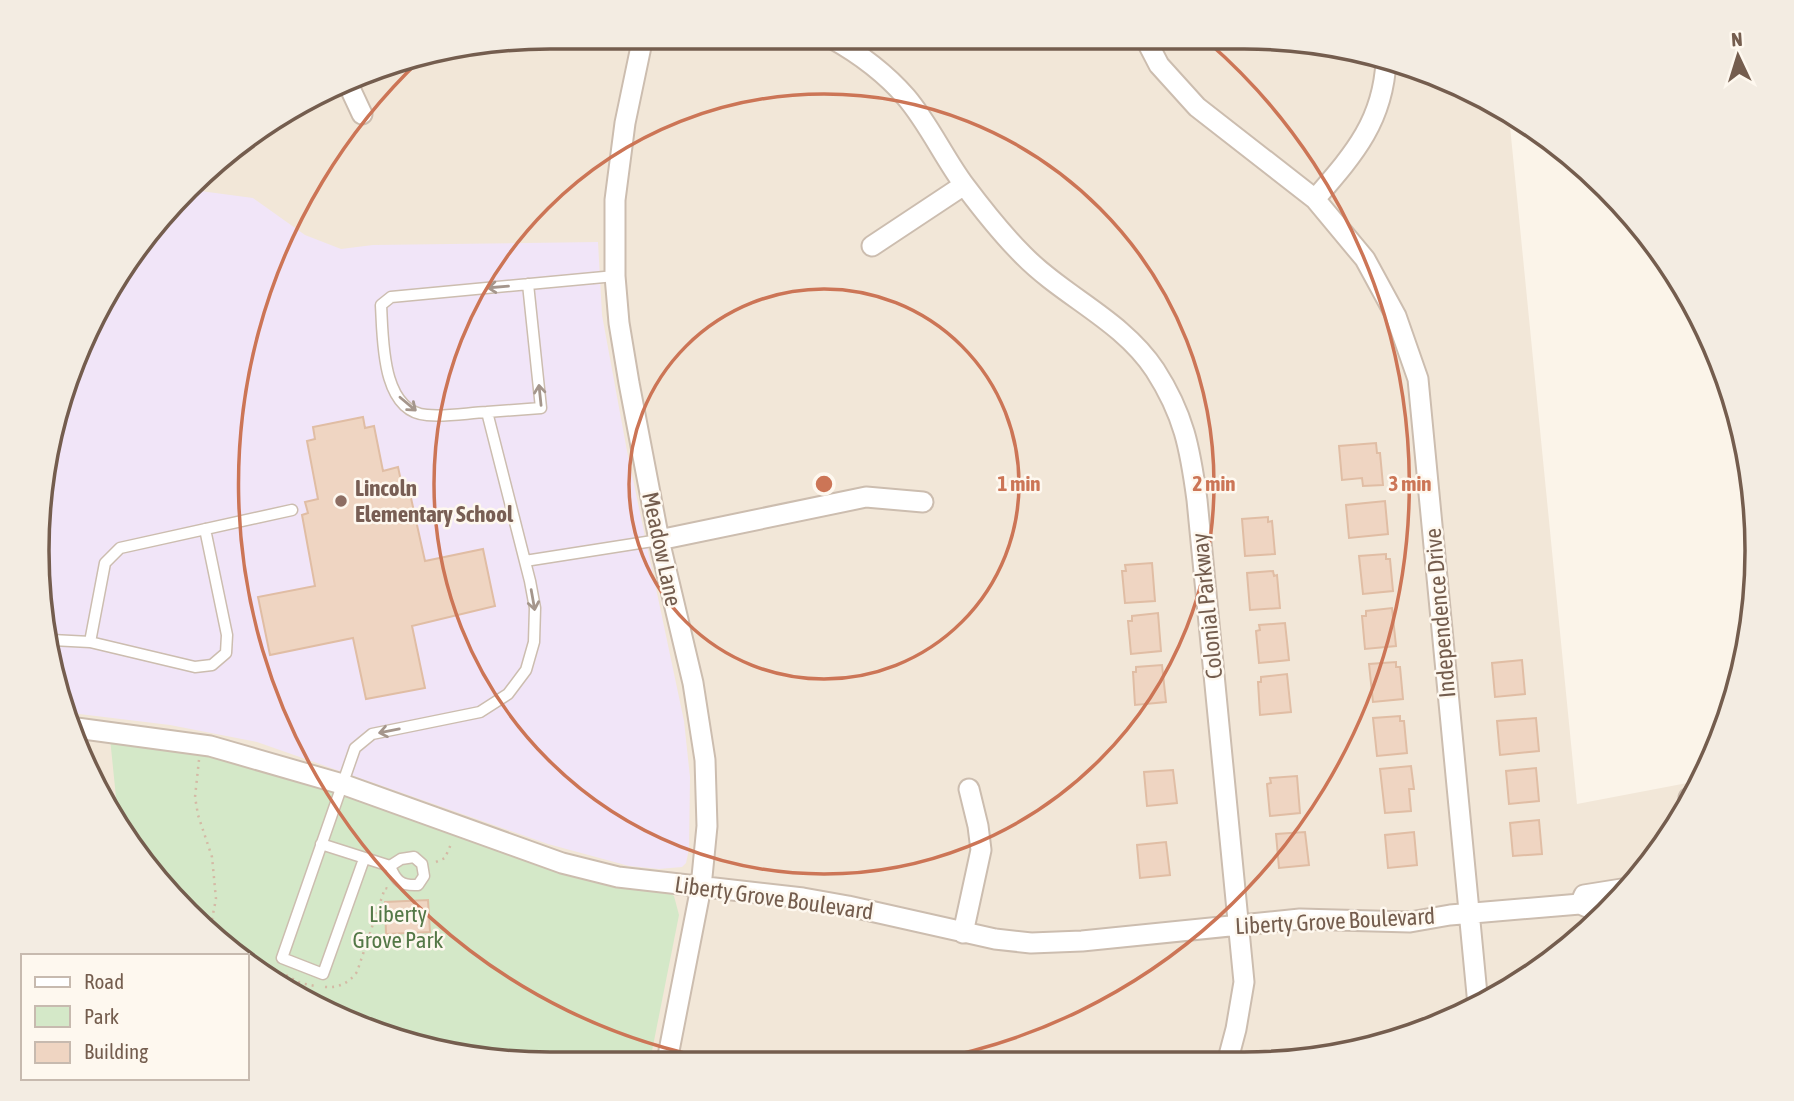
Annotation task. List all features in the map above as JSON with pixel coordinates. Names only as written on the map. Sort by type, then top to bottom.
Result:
[{"type":"street","name":"Meadow Lane","points":[[640,49],[625,123],[615,200],[615,276],[619,323],[659,540],[693,683],[705,760],[707,826],[701,887],[669,1052]]},
{"type":"street","name":"Colonial Parkway","points":[[848,49],[875,67],[906,97],[964,185],[1025,257],[1124,334],[1153,367],[1175,402],[1190,451],[1197,500],[1244,982],[1230,1052]]},
{"type":"street","name":"Independence Drive","points":[[1151,49],[1159,65],[1197,107],[1315,199],[1365,259],[1396,316],[1418,379],[1477,994]]},
{"type":"street","points":[[1315,199],[1350,158],[1373,123],[1385,70]]},
{"type":"street","points":[[351,91],[362,114]]},
{"type":"street","points":[[872,246],[964,185]]},
{"type":"street","points":[[659,540],[866,497],[923,502]]},
{"type":"street","name":"Liberty Grove Boulevard","points":[[82,729],[201,745],[342,784],[562,863],[618,877],[803,898],[963,933],[1031,943],[1300,919],[1410,922],[1469,913],[1580,904],[1596,907]]},
{"type":"street","points":[[963,933],[981,850],[969,789]]},
{"type":"street","name":"Liberty Grove Boulevard","points":[[1580,904],[1584,895],[1612,891]]},
{"type":"lane","points":[[528,284],[541,408],[425,416],[407,407],[393,390],[385,366],[381,305],[391,297],[528,284],[615,276]]},
{"type":"lane","points":[[364,859],[323,974],[282,958],[355,748],[372,734],[480,712],[509,694],[526,670],[534,642],[535,608],[526,561],[487,412]]},
{"type":"lane","points":[[90,642],[105,563],[120,548],[292,510]]},
{"type":"lane","points":[[58,640],[90,642],[195,667],[212,665],[226,653],[227,635],[205,529]]},
{"type":"lane","points":[[526,561],[659,540]]},
{"type":"lane","points":[[321,844],[390,866]]},
{"type":"path","points":[[201,745],[195,797],[212,857],[216,899],[212,920]]},
{"type":"path","points":[[433,864],[444,858],[451,844]]},
{"type":"path","points":[[283,974],[300,983],[333,988],[352,979],[358,972],[386,888],[398,892]]},
{"type":"shaded area","points":[[550,49],[1244,49],[1309,53],[1373,66],[1435,87],[1510,126],[1577,804],[1687,783],[1660,829],[1621,881],[1574,928],[1549,948],[1494,985],[1435,1014],[1373,1035],[1341,1042],[1309,1048],[1244,1052],[550,1052],[485,1048],[421,1035],[359,1014],[329,1000],[300,985],[245,948],[220,928],[173,881],[116,801],[87,742],[76,712],[66,680],[53,616],[50,518],[53,485],[66,421],[87,359],[116,300],[153,245],[196,196],[245,153],[300,116],[359,87],[421,66],[485,53]]},
{"type":"shaded area","name":"Lincoln Elementary School","points":[[201,191],[253,198],[305,235],[341,249],[373,245],[598,242],[602,315],[627,451],[684,721],[690,777],[689,849],[686,863],[682,867],[659,869],[629,866],[548,844],[257,742],[170,725],[77,714],[66,680],[53,616],[49,550],[53,485],[59,453],[66,421],[87,359],[116,300],[173,220]]},
{"type":"green space","name":"Liberty Grove Park","points":[[110,738],[239,761],[667,891],[674,896],[679,915],[652,1052],[550,1052],[485,1048],[421,1035],[359,1014],[329,1000],[272,967],[220,928],[173,881],[116,802]]},
{"type":"building","points":[[363,417],[365,428],[374,426],[383,471],[398,467],[403,490],[409,489],[425,561],[483,549],[495,606],[412,626],[425,688],[366,699],[353,638],[270,655],[258,597],[315,586],[302,515],[308,513],[305,502],[318,499],[307,441],[315,439],[313,427]]},
{"type":"building","points":[[1376,443],[1377,453],[1380,453],[1383,485],[1363,486],[1362,478],[1342,480],[1339,446]]},
{"type":"building","points":[[1385,501],[1388,534],[1349,538],[1346,505]]},
{"type":"building","points":[[1268,517],[1268,522],[1272,521],[1275,554],[1245,556],[1242,519]]},
{"type":"building","points":[[1386,554],[1386,559],[1390,559],[1393,591],[1363,594],[1359,556]]},
{"type":"building","points":[[1152,563],[1155,601],[1125,603],[1122,571],[1126,571],[1125,565]]},
{"type":"building","points":[[1273,571],[1274,576],[1277,575],[1280,608],[1250,610],[1247,573]]},
{"type":"building","points":[[1392,608],[1396,646],[1365,649],[1362,616],[1366,616],[1366,611]]},
{"type":"building","points":[[1158,613],[1161,651],[1131,654],[1128,621],[1132,621],[1132,616]]},
{"type":"building","points":[[1285,623],[1289,660],[1259,663],[1256,631],[1260,630],[1259,625]]},
{"type":"building","points":[[1522,660],[1525,694],[1495,697],[1492,663]]},
{"type":"building","points":[[1396,662],[1396,667],[1400,667],[1403,699],[1373,702],[1369,664]]},
{"type":"building","points":[[1162,665],[1166,702],[1135,705],[1133,672],[1136,672],[1136,667]]},
{"type":"building","points":[[1287,674],[1291,712],[1260,715],[1258,682],[1261,682],[1261,677]]},
{"type":"building","points":[[1400,716],[1400,721],[1404,721],[1407,753],[1377,756],[1373,718]]},
{"type":"building","points":[[1536,718],[1539,751],[1500,755],[1497,721]]},
{"type":"building","points":[[1411,766],[1414,789],[1409,789],[1411,811],[1385,813],[1380,769]]},
{"type":"building","points":[[1536,768],[1539,801],[1509,804],[1506,771]]},
{"type":"building","points":[[1173,770],[1177,803],[1147,806],[1144,772]]},
{"type":"building","points":[[1297,776],[1300,813],[1270,816],[1267,784],[1271,783],[1270,778]]},
{"type":"building","points":[[1539,820],[1542,854],[1513,856],[1510,823]]},
{"type":"building","points":[[1305,832],[1309,865],[1279,868],[1276,834]]},
{"type":"building","points":[[1414,832],[1417,865],[1388,868],[1385,835]]},
{"type":"building","points":[[1166,842],[1170,875],[1140,878],[1137,845]]},
{"type":"building","points":[[428,900],[430,932],[386,934],[385,902]]},
{"type":"place","name":"Lincoln Elementary School","points":[[341,501]]}]
